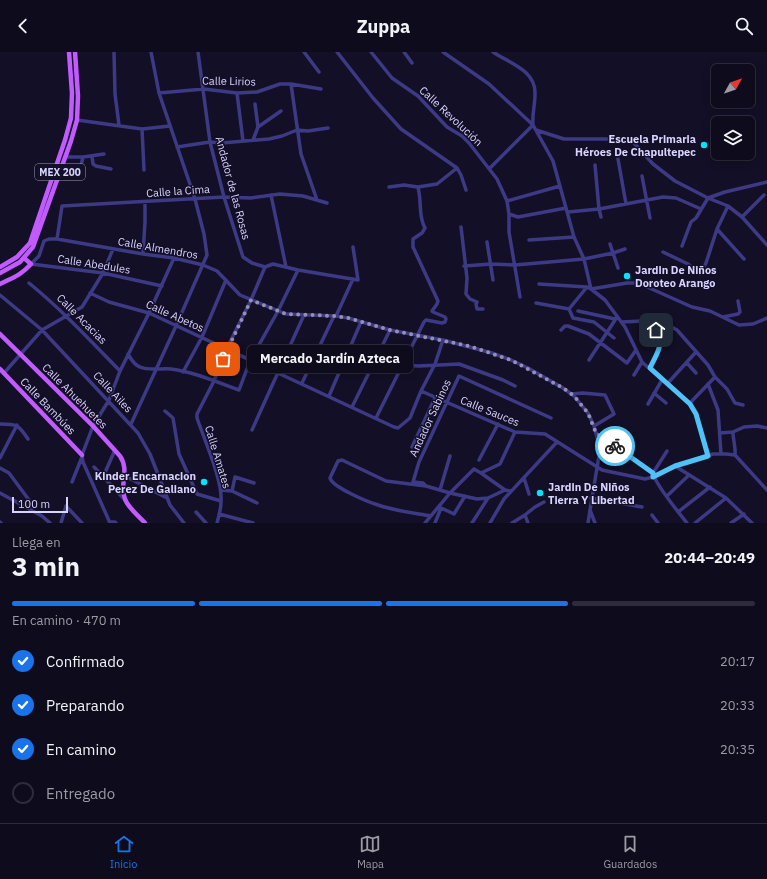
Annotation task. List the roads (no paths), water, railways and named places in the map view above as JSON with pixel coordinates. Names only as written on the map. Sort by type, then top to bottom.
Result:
[{"type":"main road","name":"MEX 200","points":[[0,267],[17,258],[30,243],[65,140],[71,118],[72,93],[69,52]]},
{"type":"main road","name":"MEX 200","points":[[0,273],[24,258],[34,246],[65,157],[77,120],[78,96],[75,52]]},
{"type":"main road","points":[[0,284],[20,276],[31,264],[24,258]]},
{"type":"main road","name":"Calle Ahuehuetes","points":[[0,334],[93,426],[124,461],[125,476],[123,488],[125,500]]},
{"type":"main road","name":"Calle Bambúes","points":[[0,369],[82,455]]},
{"type":"main road","points":[[125,500],[145,523]]},
{"type":"street","points":[[114,52],[115,94],[119,125]]},
{"type":"street","points":[[131,424],[207,255],[207,244],[195,199],[159,93],[152,52]]},
{"type":"street","name":"Andador de las Rosas","points":[[198,52],[210,142],[224,197],[243,258],[252,264],[265,267]]},
{"type":"street","points":[[304,52],[319,72]]},
{"type":"street","points":[[337,52],[373,98],[401,128],[457,168],[466,190]]},
{"type":"street","name":"Calle Revolución","points":[[371,52],[386,72],[418,96],[447,127],[465,140],[490,168],[497,179],[507,201],[509,232],[520,297]]},
{"type":"street","points":[[404,52],[412,62]]},
{"type":"street","points":[[444,52],[489,84],[533,125],[553,161],[574,237],[584,259],[591,289]]},
{"type":"street","points":[[494,52],[522,68],[532,82],[535,92],[532,114],[533,125]]},
{"type":"street","name":"Calle Lirios","points":[[159,93],[204,89],[237,93],[257,92],[280,84],[291,84],[321,89]]},
{"type":"street","points":[[291,84],[301,154],[317,200]]},
{"type":"street","points":[[237,93],[243,141]]},
{"type":"street","name":"Calle Lirios","points":[[255,104],[258,126]]},
{"type":"street","points":[[253,140],[258,126],[281,111]]},
{"type":"street","points":[[77,120],[142,129],[170,126]]},
{"type":"street","points":[[490,168],[533,125]]},
{"type":"street","points":[[178,147],[210,142],[269,139],[297,130],[328,128]]},
{"type":"street","points":[[142,129],[144,170]]},
{"type":"street","points":[[536,130],[564,140],[625,139],[634,143],[653,164],[675,181],[708,198],[728,206],[742,217],[767,245]]},
{"type":"street","points":[[65,157],[83,157],[104,154]]},
{"type":"street","points":[[92,156],[93,164],[111,169]]},
{"type":"street","points":[[80,170],[83,157]]},
{"type":"street","points":[[618,159],[626,204]]},
{"type":"street","points":[[595,165],[601,217]]},
{"type":"street","points":[[389,187],[404,185],[418,187],[437,184],[457,168]]},
{"type":"street","points":[[642,176],[650,218]]},
{"type":"street","points":[[682,246],[691,222],[696,218],[708,198],[725,192],[767,182]]},
{"type":"street","points":[[507,201],[560,186]]},
{"type":"street","points":[[376,418],[426,320],[442,323],[445,322],[446,319],[445,317],[432,311],[438,304],[438,301],[412,247],[414,239],[422,233],[425,228],[421,222],[418,187]]},
{"type":"street","points":[[271,195],[286,267]]},
{"type":"street","name":"Calle la Cima","points":[[57,239],[62,206],[224,197],[250,198],[271,195],[288,195],[327,203]]},
{"type":"street","points":[[742,217],[764,195]]},
{"type":"street","points":[[509,214],[518,217],[567,210],[599,209],[663,197],[676,198],[701,209]]},
{"type":"street","points":[[143,254],[145,202]]},
{"type":"street","points":[[663,252],[688,264],[700,274],[706,263],[717,229],[728,206]]},
{"type":"street","points":[[461,227],[464,266],[467,278],[466,294],[483,309]]},
{"type":"street","points":[[717,229],[744,259]]},
{"type":"street","points":[[529,240],[574,237]]},
{"type":"street","points":[[31,264],[39,256],[44,241],[49,239],[57,239]]},
{"type":"street","name":"Calle Almendros","points":[[57,239],[174,258],[203,265],[217,271],[240,295],[286,314],[335,316],[390,330],[443,340],[492,353],[511,360],[563,388],[571,394],[588,413],[594,426],[599,445],[598,467],[591,498],[588,523]]},
{"type":"street","points":[[487,242],[493,280]]},
{"type":"street","points":[[610,244],[618,268]]},
{"type":"street","points":[[265,267],[273,264],[298,270],[358,280],[353,247]]},
{"type":"street","points":[[4,373],[42,330],[82,307],[103,273],[114,249]]},
{"type":"street","points":[[464,266],[491,264],[515,265],[584,259],[613,254],[625,249]]},
{"type":"street","points":[[72,482],[93,426],[109,400],[120,371],[150,313],[174,258]]},
{"type":"street","name":"Calle Abedules","points":[[31,264],[103,273],[162,286]]},
{"type":"street","name":"Calle Amates","points":[[217,523],[221,501],[221,490],[210,452],[197,418],[197,414],[214,381],[227,348],[251,300],[265,267]]},
{"type":"street","points":[[128,354],[135,364],[141,368],[171,369],[214,381],[239,390],[250,361],[278,311],[298,270]]},
{"type":"street","points":[[302,383],[353,279]]},
{"type":"street","points":[[184,372],[202,337],[226,280]]},
{"type":"street","name":"Calle Acacias","points":[[29,283],[67,316],[120,371]]},
{"type":"street","points":[[591,289],[636,283],[692,307],[723,316],[739,325],[754,324],[767,318]]},
{"type":"street","points":[[539,284],[587,287],[605,300],[616,318]]},
{"type":"street","points":[[569,309],[587,287]]},
{"type":"street","name":"Calle Abetos","points":[[90,293],[109,302],[150,313],[394,427],[398,428],[410,418],[421,391]]},
{"type":"street","name":"Calle Ailes","points":[[0,295],[42,330],[131,424],[150,454],[165,497],[175,513],[184,523]]},
{"type":"street","points":[[723,316],[738,314],[740,312],[738,301]]},
{"type":"street","points":[[536,303],[569,309]]},
{"type":"street","points":[[569,309],[573,318],[594,322],[614,338]]},
{"type":"street","points":[[578,311],[616,318],[622,322],[626,327],[642,362],[690,404],[696,414],[708,456]]},
{"type":"street","points":[[252,430],[304,315]]},
{"type":"street","points":[[589,360],[616,318]]},
{"type":"street","points":[[622,322],[641,320],[668,325],[677,330],[708,365],[715,377],[727,389],[735,403],[743,405]]},
{"type":"street","points":[[329,396],[361,322]]},
{"type":"street","points":[[650,368],[658,353],[660,338],[651,323]]},
{"type":"street","points":[[561,330],[565,326],[575,328],[589,334],[627,363],[636,350]]},
{"type":"street","points":[[352,407],[390,330]]},
{"type":"street","points":[[421,391],[435,364],[443,340]]},
{"type":"street","points":[[667,384],[696,352]]},
{"type":"street","points":[[634,374],[642,362]]},
{"type":"street","points":[[687,363],[696,373]]},
{"type":"street","name":"Andador Sabinos","points":[[403,365],[419,366],[459,364],[515,386]]},
{"type":"street","name":"Andador Sabinos","points":[[426,486],[423,483],[413,482],[419,462],[459,376],[551,418]]},
{"type":"street","points":[[690,404],[715,377]]},
{"type":"street","points":[[648,404],[662,380]]},
{"type":"street","points":[[708,384],[718,410],[721,454]]},
{"type":"street","name":"Calle Sauces","points":[[421,391],[515,432],[545,434],[602,470],[645,479],[675,466],[708,456],[721,454],[735,456]]},
{"type":"street","points":[[654,393],[666,403]]},
{"type":"street","points":[[571,394],[604,394],[614,414],[594,426]]},
{"type":"street","points":[[412,447],[435,398]]},
{"type":"street","points":[[165,410],[174,418],[180,454],[197,494],[221,501]]},
{"type":"street","points":[[0,424],[17,425],[21,428],[28,439]]},
{"type":"street","points":[[479,460],[498,424]]},
{"type":"street","points":[[0,458],[17,425]]},
{"type":"street","points":[[720,433],[733,432],[744,427],[757,426],[767,428]]},
{"type":"street","points":[[481,473],[500,464],[515,432]]},
{"type":"street","points":[[733,432],[733,444],[736,451],[735,456],[767,490]]},
{"type":"street","points":[[596,433],[653,475],[687,523]]},
{"type":"street","points":[[490,523],[504,499],[557,442]]},
{"type":"street","points":[[103,477],[115,450]]},
{"type":"street","points":[[653,475],[667,451]]},
{"type":"street","points":[[82,455],[83,462],[110,522],[116,523]]},
{"type":"street","points":[[440,490],[450,456]]},
{"type":"street","points":[[431,516],[378,505],[348,491],[330,480],[330,478],[339,460],[389,481],[426,486],[477,499],[488,498],[504,490]]},
{"type":"street","points":[[675,466],[710,486],[726,498],[752,523]]},
{"type":"street","points":[[94,467],[125,500]]},
{"type":"street","points":[[0,468],[9,473],[30,500],[31,503],[28,508]]},
{"type":"street","points":[[435,523],[440,508],[450,493],[474,470],[481,473],[504,490],[510,492]]},
{"type":"street","points":[[667,496],[689,475]]},
{"type":"street","points":[[125,476],[165,497]]},
{"type":"street","points":[[232,491],[235,477],[254,483]]},
{"type":"street","points":[[524,478],[530,494]]},
{"type":"street","points":[[678,512],[710,486]]},
{"type":"street","points":[[221,490],[232,491],[257,503]]},
{"type":"street","points":[[0,493],[42,516],[50,523]]},
{"type":"street","points":[[440,508],[454,514],[465,496]]},
{"type":"street","points":[[472,523],[488,498]]},
{"type":"street","points":[[591,498],[642,507]]},
{"type":"street","points":[[695,523],[726,498]]},
{"type":"street","points":[[512,523],[544,502]]},
{"type":"street","points":[[61,523],[66,506],[82,523]]},
{"type":"street","points":[[425,523],[440,508]]},
{"type":"street","points":[[590,510],[595,523]]},
{"type":"street","points":[[196,512],[206,523]]},
{"type":"street","points":[[219,514],[254,523]]},
{"type":"street","points":[[731,523],[744,514]]},
{"type":"street","points":[[525,515],[528,523]]},
{"type":"street","points":[[652,515],[658,523]]},
{"type":"place","name":"Escuela Primaria Héroes De Chapultepec","points":[[704,145]]},
{"type":"place","name":"Jardin De Niños Doroteo Arango","points":[[627,276]]},
{"type":"place","name":"Mercado Jardín Azteca","points":[[223,359]]},
{"type":"place","name":"Kinder Encarnacion Perez De Galiano","points":[[204,482]]},
{"type":"place","name":"Jardin De Niños Tierra Y Libertad","points":[[540,493]]}]
